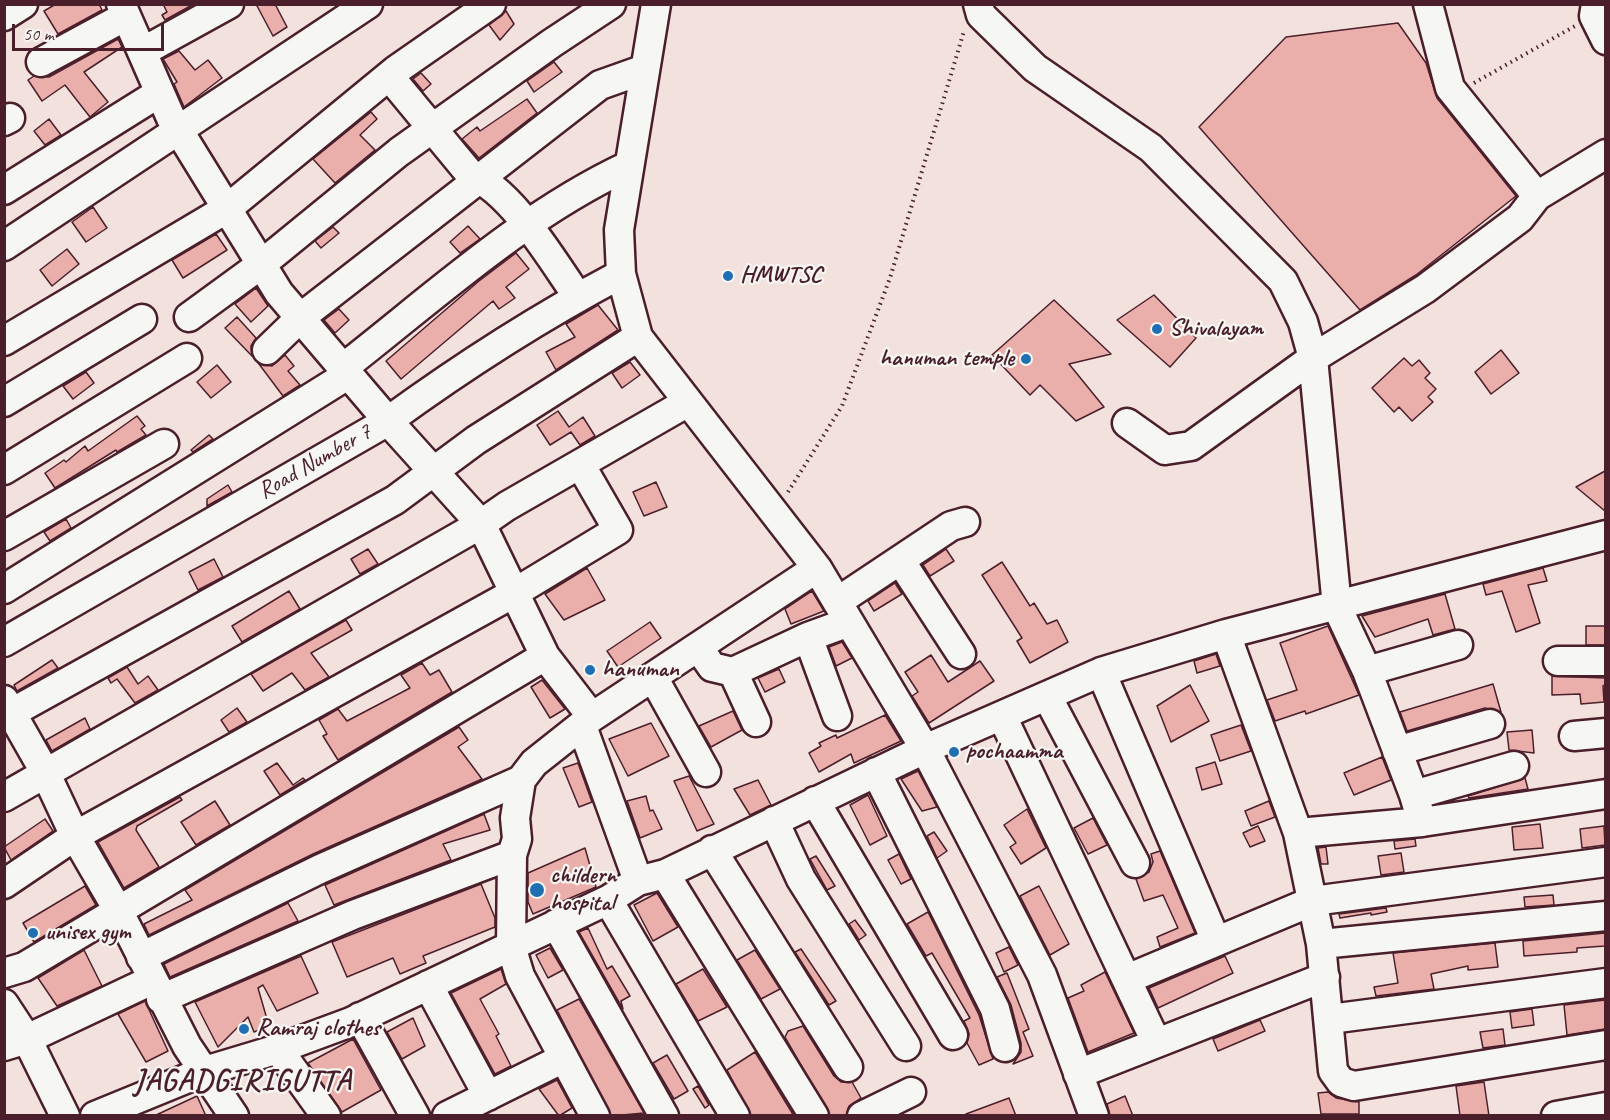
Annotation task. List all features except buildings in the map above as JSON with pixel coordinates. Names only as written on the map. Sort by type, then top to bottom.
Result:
[{"type":"street","points":[[4,16],[23,4]]},
{"type":"street","points":[[142,52],[229,4]]},
{"type":"street","points":[[4,246],[368,4]]},
{"type":"street","points":[[4,341],[228,208],[389,76],[491,4]]},
{"type":"street","points":[[189,317],[263,263],[399,152],[611,4]]},
{"type":"street","points":[[656,4],[619,230],[621,274],[638,338],[817,568],[925,749],[1042,975],[1094,1116]]},
{"type":"street","points":[[1428,4],[1450,88],[1537,196]]},
{"type":"street","points":[[41,62],[124,10],[159,93],[279,293],[388,421],[481,524],[545,656],[587,721],[651,878],[814,1116]]},
{"type":"street","points":[[972,16],[981,15],[1035,68],[1151,148],[1283,281],[1303,321],[1313,358],[1337,607],[1367,671],[1422,822]]},
{"type":"street","points":[[267,350],[300,318],[482,179],[600,85],[645,69]]},
{"type":"street","points":[[389,76],[470,174],[482,179],[528,224],[578,297]]},
{"type":"street","points":[[4,190],[159,93]]},
{"type":"street","points":[[1127,423],[1165,450],[1191,446],[1313,358],[1425,290],[1520,218],[1537,196],[1605,154]]},
{"type":"street","points":[[4,589],[346,371],[528,224],[628,166]]},
{"type":"street","name":"Road Number 7","points":[[4,642],[388,421],[444,380],[578,297],[621,274]]},
{"type":"street","points":[[4,402],[142,319]]},
{"type":"street","points":[[234,1116],[187,1046],[118,910],[75,836],[45,772],[7,710],[394,500],[476,440],[638,338]]},
{"type":"street","points":[[4,470],[187,358]]},
{"type":"street","points":[[4,796],[481,524],[688,402]]},
{"type":"street","points":[[4,536],[164,444]]},
{"type":"street","points":[[4,884],[75,836],[514,593],[618,530],[580,464]]},
{"type":"street","points":[[698,648],[712,667],[733,672],[808,637],[843,612],[900,560],[951,526],[965,522]]},
{"type":"street","points":[[95,1116],[205,1071],[278,1049],[360,1017],[925,749],[1101,672],[1226,634],[1337,607],[1605,535]]},
{"type":"street","points":[[900,560],[960,654]]},
{"type":"street","points":[[152,979],[320,869],[521,780],[534,764],[587,721],[817,568]]},
{"type":"street","points":[[1226,634],[1298,834],[1322,944],[1333,1071],[1341,1082],[1354,1086],[1605,1045]]},
{"type":"street","points":[[808,637],[837,716]]},
{"type":"street","points":[[1367,671],[1458,645]]},
{"type":"street","points":[[4,973],[24,967],[545,656]]},
{"type":"street","points":[[1558,661],[1605,661]]},
{"type":"street","points":[[733,672],[756,722]]},
{"type":"street","points":[[1101,672],[1216,941]]},
{"type":"street","points":[[653,677],[706,772]]},
{"type":"street","points":[[1047,696],[1135,863]]},
{"type":"street","points":[[1002,716],[1156,1042]]},
{"type":"street","points":[[1397,751],[1490,724]]},
{"type":"street","points":[[1574,736],[1605,733]]},
{"type":"street","points":[[1414,795],[1514,766]]},
{"type":"street","points":[[876,772],[995,1009],[1005,1047]]},
{"type":"street","points":[[521,780],[515,818],[516,839],[512,855],[511,946],[520,976],[595,1116]]},
{"type":"street","points":[[1298,834],[1422,822],[1605,794]]},
{"type":"street","points":[[815,801],[953,1035]]},
{"type":"street","points":[[774,821],[801,879],[906,1046]]},
{"type":"street","points":[[712,850],[848,1067]]},
{"type":"street","points":[[16,1042],[152,979],[353,915],[512,855]]},
{"type":"street","points":[[1127,979],[1313,902],[1605,862]]},
{"type":"street","points":[[608,900],[735,1116]]},
{"type":"street","points":[[1322,944],[1605,916]]},
{"type":"street","points":[[556,924],[664,1116]]},
{"type":"street","points":[[1078,1074],[1324,977]]},
{"type":"street","points":[[1330,1019],[1605,983]]},
{"type":"street","points":[[428,985],[488,1096]]},
{"type":"street","points":[[4,1004],[16,1042],[65,1116]]},
{"type":"street","points":[[360,1017],[415,1116]]},
{"type":"street","points":[[278,1049],[326,1116]]},
{"type":"street","points":[[447,1116],[564,1058]]},
{"type":"street","points":[[862,1116],[911,1092]]},
{"type":"street","points":[[1556,1116],[1605,1107]]},
{"type":"path","points":[[775,514],[842,406],[890,278],[972,16]]},
{"type":"path","points":[[1455,93],[1598,20]]},
{"type":"place","name":"HMWTSC","points":[[728,276]]},
{"type":"place","name":"Shivalayam","points":[[1157,329]]},
{"type":"place","name":"hanuman temple","points":[[1026,359]]},
{"type":"place","name":"hanuman","points":[[590,670]]},
{"type":"place","name":"pochaamma","points":[[954,752]]},
{"type":"place","name":"childern hospital","points":[[537,890]]},
{"type":"place","name":"unisex gym","points":[[33,933]]},
{"type":"place","name":"Ramraj clothes","points":[[244,1029]]},
{"type":"district","name":"JAGADGIRIGUTTA","points":[[243,1082]]}]
